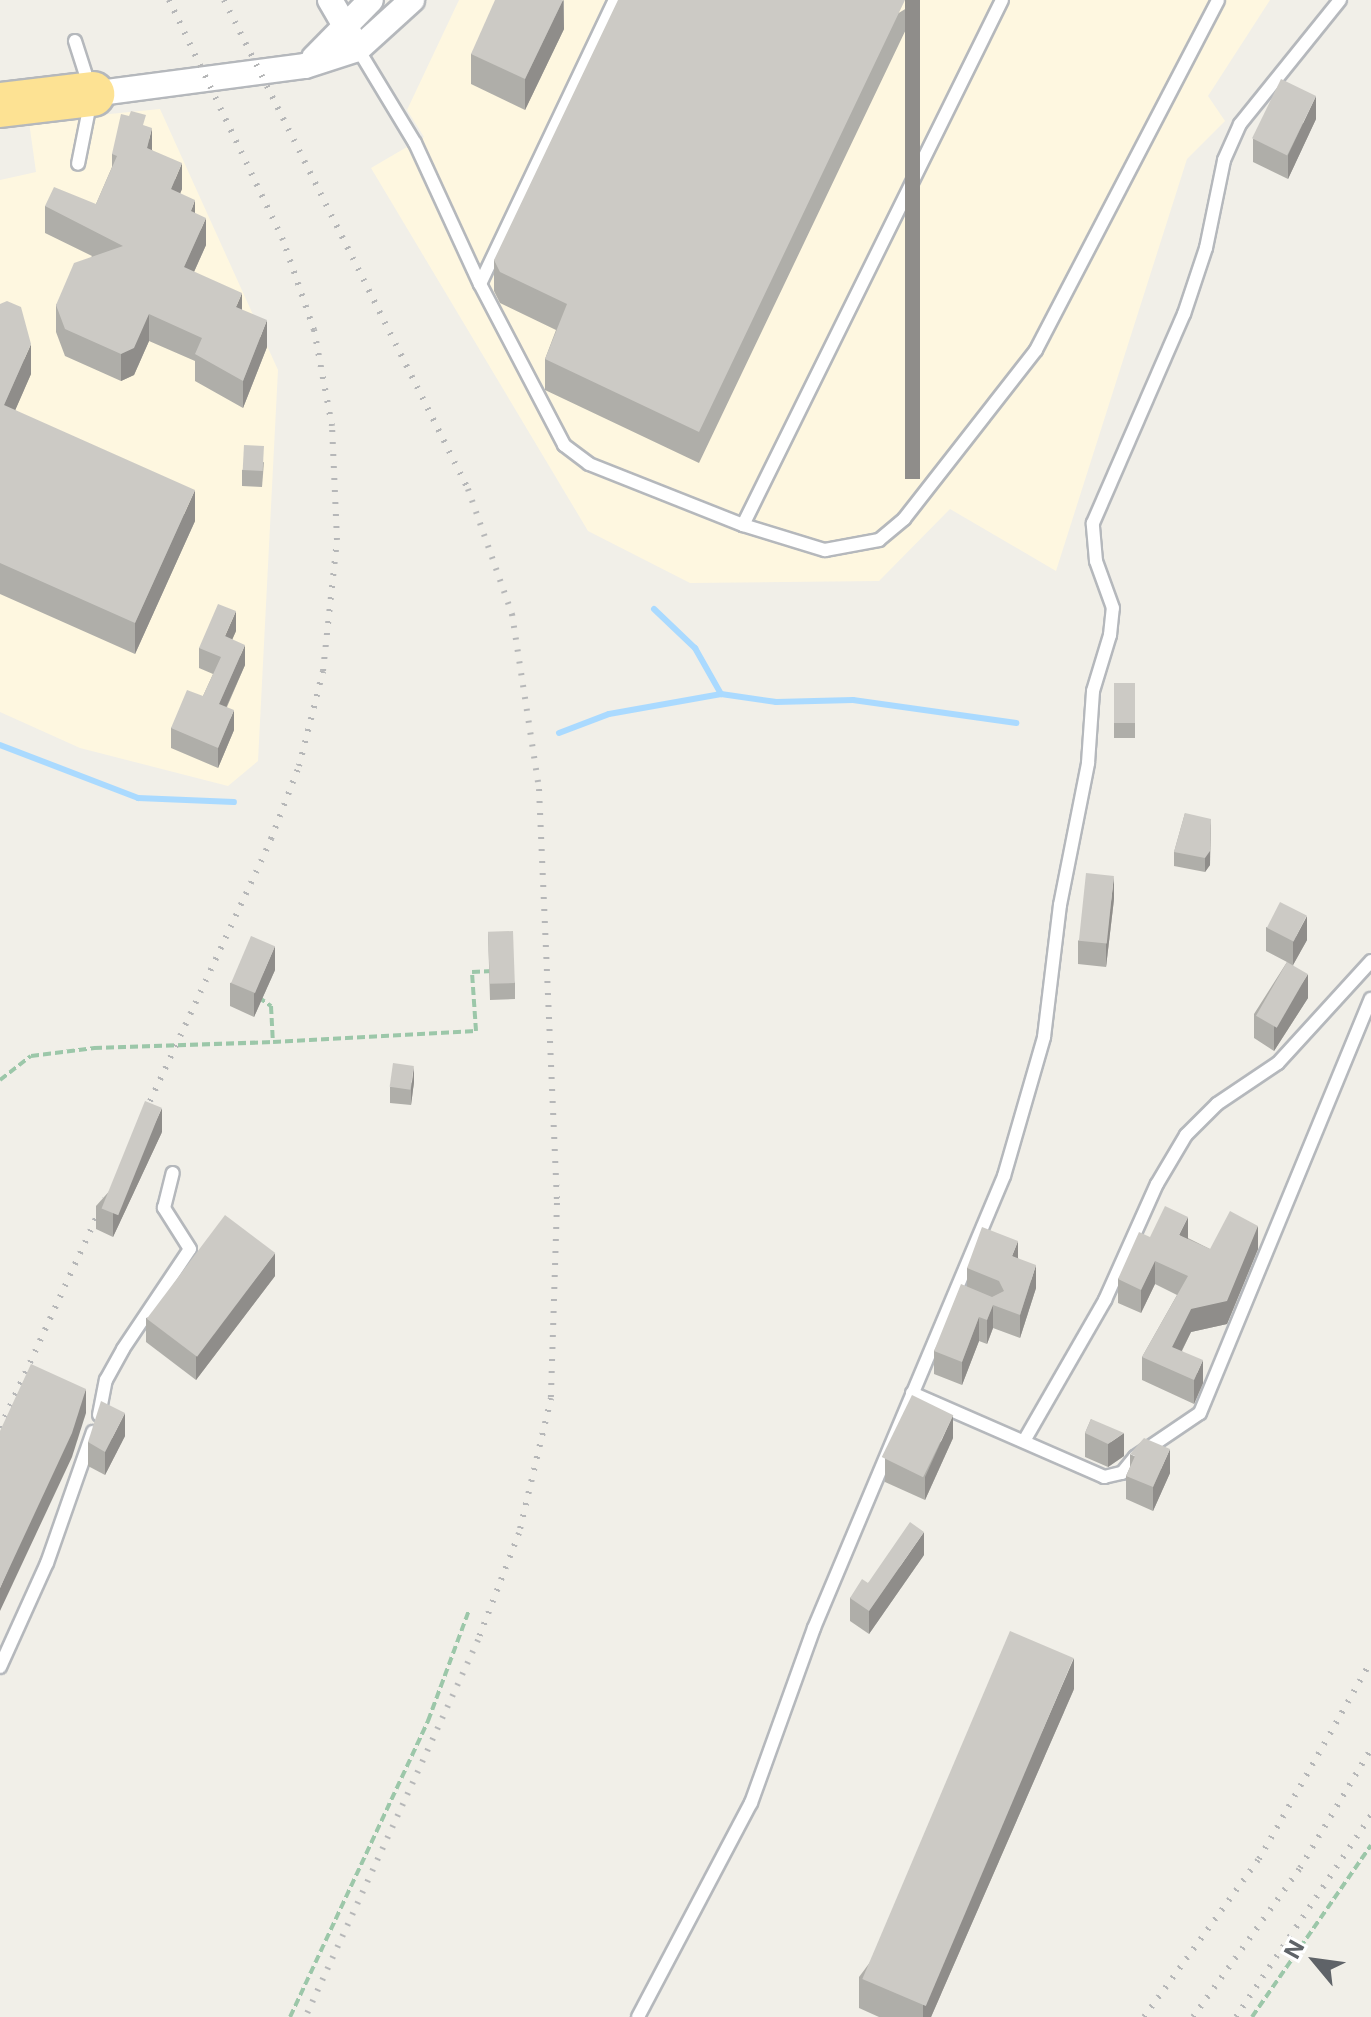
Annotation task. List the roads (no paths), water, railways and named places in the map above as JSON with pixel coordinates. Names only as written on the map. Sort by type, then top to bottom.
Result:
[{"type":"highway","points":[[0,105],[92,94]]},
{"type":"street","points":[[330,0],[353,40]]},
{"type":"street","points":[[353,40],[371,0]]},
{"type":"street","points":[[92,94],[305,66],[353,40],[412,0]]},
{"type":"lane","points":[[480,284],[615,0]]},
{"type":"lane","points":[[743,525],[1002,0]]},
{"type":"lane","points":[[353,40],[415,143],[480,284],[564,445],[589,464],[743,525],[825,550],[879,540],[904,519],[1036,350],[1218,0]]},
{"type":"lane","points":[[638,2017],[751,1803],[814,1628],[953,1295],[984,1241],[1034,1085],[1088,763],[1093,691],[1110,635],[1113,608],[1096,561],[1093,523],[1184,314],[1206,248],[1224,160],[1240,124],[1340,0]]},
{"type":"lane","points":[[75,41],[92,94],[78,164]]},
{"type":"lane","points":[[1024,1441],[1105,1300],[1157,1184],[1186,1135],[1217,1104],[1278,1063],[1371,961]]},
{"type":"lane","points":[[912,1393],[1111,1477],[1200,1413],[1371,999]]},
{"type":"lane","points":[[0,1667],[47,1563],[106,1380],[190,1249],[164,1208],[173,1173]]},
{"type":"lane","points":[[953,1295],[967,1301]]},
{"type":"waterway","points":[[654,609],[695,648],[721,694]]},
{"type":"waterway","points":[[559,733],[609,714],[721,694],[776,702],[853,700],[1016,723]]},
{"type":"waterway","points":[[0,745],[138,798],[234,802]]},
{"type":"railway","points":[[140,1123],[271,839],[299,766],[323,671],[337,540],[332,426],[314,330],[283,240],[169,0]]},
{"type":"railway","points":[[224,0],[468,489],[512,614],[539,789],[557,1203],[551,1398],[519,1533],[478,1640],[305,2017]]},
{"type":"railway","points":[[0,1428],[105,1199]]},
{"type":"railway","points":[[1144,2017],[1259,1859],[1371,1661]]},
{"type":"railway","points":[[1193,2017],[1300,1868],[1371,1749]]},
{"type":"railway","points":[[1236,2017],[1371,1815]]}]
